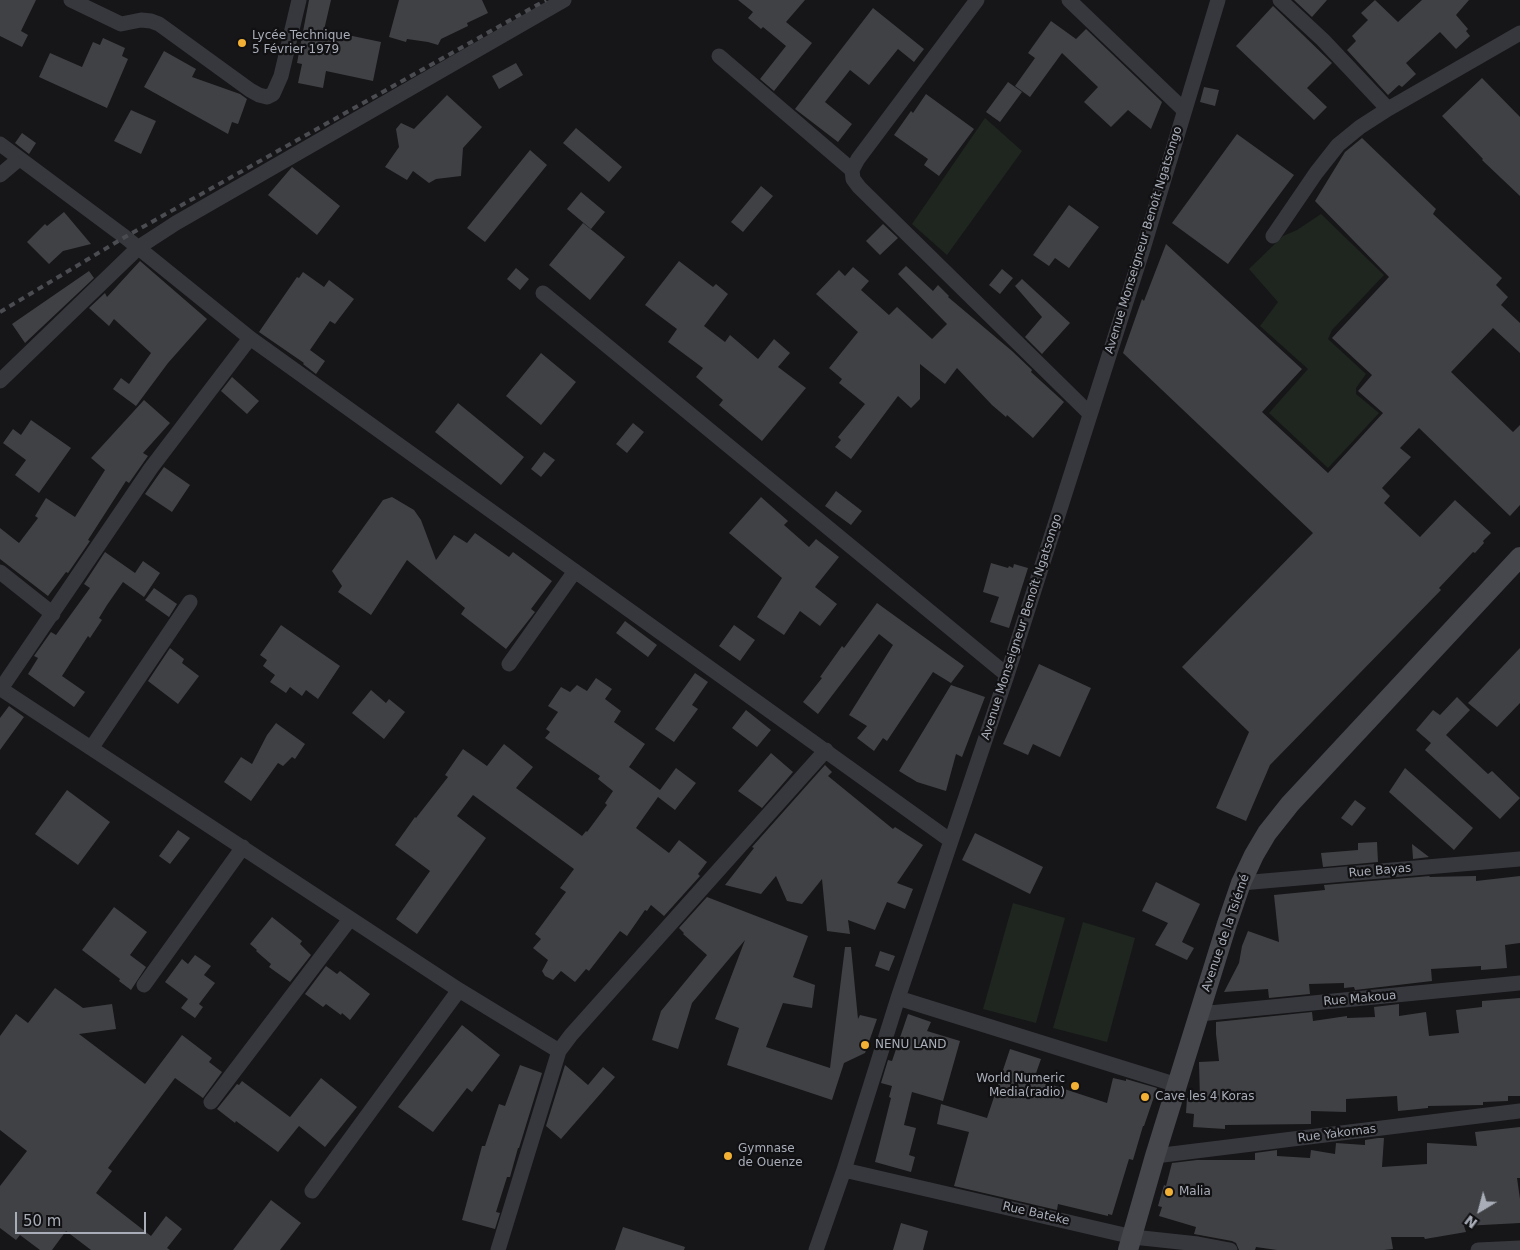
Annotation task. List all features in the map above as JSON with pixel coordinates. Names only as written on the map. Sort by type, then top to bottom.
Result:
[{"type":"main road","name":"Avenue de la Tsiémé","points":[[1130,1243],[1199,1014],[1241,883],[1254,855],[1267,833],[1290,804],[1520,557]]},
{"type":"street","points":[[71,0],[121,24],[141,20],[159,24],[254,92],[267,97],[273,94],[281,76],[299,0]]},
{"type":"street","points":[[0,381],[139,248],[209,204],[564,0]]},
{"type":"street","points":[[977,0],[864,151],[852,170],[853,179],[1090,414]]},
{"type":"street","points":[[1069,0],[1184,110]]},
{"type":"street","name":"Avenue Monseigneur Benoît Ngatsongo","points":[[816,1250],[844,1170],[898,998],[1007,675],[1143,249],[1218,0]]},
{"type":"street","points":[[1280,0],[1323,40],[1388,109]]},
{"type":"street","points":[[1273,236],[1316,173],[1338,145],[1360,127],[1388,109],[1520,33]]},
{"type":"street","points":[[719,56],[852,170]]},
{"type":"street","points":[[0,144],[139,248],[250,338],[951,841]]},
{"type":"street","points":[[0,175],[20,159]]},
{"type":"street","points":[[543,293],[1007,675]]},
{"type":"street","points":[[250,338],[150,468],[0,690],[92,747],[459,990],[560,1051]]},
{"type":"street","points":[[509,664],[575,571]]},
{"type":"street","points":[[0,572],[53,614]]},
{"type":"street","points":[[92,747],[190,602]]},
{"type":"street","points":[[498,1250],[560,1051],[578,1028],[826,750]]},
{"type":"street","points":[[144,985],[243,848]]},
{"type":"street","name":"Rue Bayas","points":[[1241,883],[1520,859]]},
{"type":"street","points":[[210,1102],[350,919]]},
{"type":"street","name":"Rue Makoua","points":[[1199,1014],[1520,984]]},
{"type":"street","points":[[312,1191],[459,990]]},
{"type":"street","points":[[898,998],[1177,1085]]},
{"type":"street","name":"Rue Yakomas","points":[[1155,1156],[1520,1111]]},
{"type":"street","name":"Rue Bateke","points":[[844,1170],[1130,1243],[1198,1244],[1230,1250]]},
{"type":"street","points":[[1478,1250],[1520,1248]]},
{"type":"shaded area","points":[[985,118],[1022,151],[947,255],[912,224]]},
{"type":"shaded area","points":[[1321,214],[1384,275],[1332,330],[1328,339],[1366,374],[1356,388],[1356,394],[1379,413],[1328,468],[1269,413],[1308,369],[1260,326],[1278,302],[1249,269],[1283,236],[1297,230]]},
{"type":"shaded area","points":[[1013,903],[1065,918],[1036,1023],[983,1009]]},
{"type":"shaded area","points":[[1083,922],[1135,938],[1107,1042],[1053,1028]]},
{"type":"building","points":[[0,0],[36,0],[21,31],[28,35],[22,47],[0,36]]},
{"type":"building","points":[[309,0],[331,0],[324,30],[381,42],[373,81],[326,71],[323,88],[298,83],[302,64],[297,63]]},
{"type":"building","points":[[399,0],[482,0],[488,13],[467,23],[468,26],[441,39],[438,45],[407,39],[406,42],[389,37]]},
{"type":"building","points":[[738,0],[805,0],[786,22],[812,43],[774,91],[760,79],[786,46],[763,27],[761,29],[748,18],[753,12]]},
{"type":"building","points":[[1294,0],[1327,0],[1312,17]]},
{"type":"building","points":[[1375,0],[1398,22],[1422,0],[1469,0],[1456,15],[1468,29],[1466,31],[1470,36],[1456,49],[1440,32],[1406,63],[1416,74],[1402,87],[1399,85],[1388,95],[1347,50],[1356,41],[1352,36],[1368,20],[1361,13]]},
{"type":"building","points":[[1273,6],[1332,63],[1307,88],[1327,107],[1314,120],[1236,46]]},
{"type":"building","points":[[873,8],[924,49],[914,62],[898,49],[869,85],[850,70],[825,102],[852,124],[838,142],[795,109]]},
{"type":"building","points":[[1051,21],[1076,39],[1086,29],[1162,102],[1151,129],[1128,110],[1111,127],[1084,102],[1098,87],[1062,53],[1030,97],[1015,86],[1035,58],[1028,53]]},
{"type":"building","points":[[103,38],[125,48],[122,56],[128,59],[107,108],[39,77],[50,53],[82,67],[93,42],[100,45]]},
{"type":"building","points":[[164,51],[196,69],[192,77],[240,94],[247,99],[238,124],[232,122],[228,134],[144,87]]},
{"type":"building","points":[[516,63],[523,75],[499,89],[492,76]]},
{"type":"building","points":[[1482,78],[1520,117],[1520,196],[1482,160],[1442,116]]},
{"type":"building","points":[[1008,82],[1022,92],[1000,122],[986,112]]},
{"type":"building","points":[[1204,87],[1219,90],[1215,106],[1200,102]]},
{"type":"building","points":[[926,94],[974,129],[939,176],[924,165],[928,159],[894,135]]},
{"type":"building","points":[[447,95],[482,127],[463,148],[461,176],[436,179],[429,183],[413,171],[407,180],[385,167],[399,147],[396,129],[401,123],[414,129]]},
{"type":"building","points":[[131,110],[156,121],[141,154],[114,141]]},
{"type":"building","points":[[576,128],[622,167],[609,182],[563,143]]},
{"type":"building","points":[[22,133],[36,143],[29,154],[15,143]]},
{"type":"building","points":[[1237,134],[1294,175],[1228,264],[1172,223]]},
{"type":"building","points":[[1362,138],[1436,209],[1433,214],[1502,278],[1496,285],[1508,297],[1501,305],[1520,323],[1520,353],[1493,328],[1451,372],[1513,432],[1520,425],[1520,505],[1510,516],[1419,428],[1400,448],[1411,457],[1382,488],[1390,496],[1384,503],[1420,537],[1455,500],[1491,533],[1475,553],[1473,552],[1439,588],[1441,590],[1270,765],[1246,821],[1216,808],[1249,732],[1182,667],[1313,533],[1123,353],[1142,299],[1144,301],[1166,244],[1302,369],[1262,412],[1328,473],[1383,413],[1358,391],[1372,375],[1332,338],[1389,277],[1315,201],[1345,152]]},
{"type":"building","points":[[530,150],[547,165],[485,242],[467,228]]},
{"type":"building","points":[[292,167],[340,206],[317,235],[268,195]]},
{"type":"building","points":[[761,186],[773,196],[743,232],[731,222]]},
{"type":"building","points":[[581,192],[605,212],[591,229],[567,209]]},
{"type":"building","points":[[1069,205],[1099,227],[1069,268],[1055,258],[1049,266],[1033,255]]},
{"type":"building","points":[[64,212],[91,244],[63,251],[49,264],[27,242],[45,224],[47,226]]},
{"type":"building","points":[[583,223],[625,257],[590,300],[549,265]]},
{"type":"building","points":[[883,224],[898,238],[880,255],[866,241]]},
{"type":"building","points":[[140,261],[207,319],[168,363],[136,406],[113,389],[121,378],[129,384],[151,353],[114,319],[109,326],[89,308],[105,293],[107,297]]},
{"type":"building","points":[[679,261],[713,287],[716,284],[728,294],[704,326],[725,342],[730,335],[758,359],[774,339],[790,353],[778,367],[806,388],[762,441],[719,405],[723,400],[696,377],[703,368],[668,342],[677,329],[645,305]]},
{"type":"building","points":[[906,266],[933,291],[938,285],[948,297],[1012,351],[1032,370],[1031,372],[1064,402],[1033,438],[1007,415],[1006,417],[992,405],[957,368],[945,384],[920,364],[920,399],[911,408],[898,396],[851,459],[835,447],[841,440],[838,437],[865,404],[839,383],[842,379],[829,368],[858,332],[816,294],[839,270],[845,276],[853,267],[869,281],[861,290],[889,315],[897,307],[932,339],[947,324],[898,274]]},
{"type":"building","points":[[516,268],[529,279],[520,290],[507,279]]},
{"type":"building","points":[[1002,269],[1013,278],[1000,294],[989,285]]},
{"type":"building","points":[[89,271],[94,278],[25,343],[12,324]]},
{"type":"building","points":[[303,272],[324,287],[329,280],[354,299],[335,324],[330,321],[310,350],[325,361],[316,374],[304,363],[259,332],[297,277],[299,278]]},
{"type":"building","points":[[1022,279],[1070,323],[1042,354],[1025,337],[1042,317],[1015,286]]},
{"type":"building","points":[[541,353],[576,382],[541,425],[506,396]]},
{"type":"building","points":[[232,377],[259,401],[247,414],[221,391]]},
{"type":"building","points":[[144,400],[170,423],[143,453],[148,456],[129,483],[126,481],[88,540],[90,541],[68,573],[66,572],[48,596],[0,559],[0,528],[19,543],[38,518],[35,516],[46,498],[75,517],[105,470],[91,458]]},
{"type":"building","points":[[458,403],[524,457],[501,485],[435,432]]},
{"type":"building","points":[[31,420],[71,448],[39,493],[15,475],[26,460],[3,443],[13,429],[21,435]]},
{"type":"building","points":[[633,423],[644,432],[627,453],[616,444]]},
{"type":"building","points":[[544,452],[555,460],[541,477],[531,469]]},
{"type":"building","points":[[164,467],[190,485],[172,512],[145,494]]},
{"type":"building","points":[[836,491],[862,511],[851,525],[825,506]]},
{"type":"building","points":[[392,497],[414,510],[421,520],[436,560],[454,535],[467,543],[475,533],[509,557],[513,552],[552,581],[531,609],[535,612],[506,649],[461,614],[465,608],[407,560],[371,615],[338,592],[342,586],[332,571],[383,500]]},
{"type":"building","points":[[761,497],[788,521],[784,525],[809,547],[816,539],[839,557],[815,587],[837,604],[820,626],[800,611],[784,635],[757,617],[782,578],[729,533]]},
{"type":"building","points":[[105,552],[135,573],[143,561],[160,573],[144,597],[123,582],[107,605],[99,618],[102,620],[90,638],[88,636],[62,676],[85,692],[74,707],[28,674],[38,658],[34,656],[51,632],[56,635],[90,588],[84,584]]},
{"type":"building","points":[[991,563],[1008,568],[1009,566],[1013,568],[1014,564],[1028,568],[1009,628],[990,622],[999,597],[983,592]]},
{"type":"building","points":[[154,588],[177,604],[169,617],[145,600]]},
{"type":"building","points":[[877,603],[964,666],[951,683],[933,672],[887,741],[883,738],[874,751],[857,738],[867,726],[849,715],[893,645],[879,634],[818,714],[803,702],[822,678],[820,677],[842,646],[844,648]]},
{"type":"building","points":[[625,621],[657,645],[648,657],[616,633]]},
{"type":"building","points":[[281,625],[340,666],[318,699],[306,690],[302,696],[290,687],[286,693],[270,682],[275,675],[263,666],[267,660],[260,655]]},
{"type":"building","points":[[734,625],[755,640],[740,661],[719,646]]},
{"type":"building","points":[[170,648],[184,659],[182,663],[199,676],[178,704],[148,681]]},
{"type":"building","points":[[1520,648],[1520,703],[1497,727],[1468,703]]},
{"type":"building","points":[[1039,664],[1091,688],[1060,757],[1033,744],[1028,755],[1003,744]]},
{"type":"building","points":[[695,673],[708,682],[692,705],[698,709],[674,742],[655,729]]},
{"type":"building","points":[[596,678],[612,689],[605,699],[621,711],[614,722],[645,744],[629,767],[660,790],[676,768],[696,783],[675,810],[658,797],[636,828],[669,853],[679,840],[707,862],[698,874],[700,876],[664,916],[651,905],[647,911],[645,910],[627,936],[620,931],[589,971],[586,969],[575,982],[561,971],[553,980],[545,976],[542,971],[548,960],[533,948],[541,939],[535,934],[566,892],[560,888],[574,869],[473,795],[457,816],[486,838],[417,934],[396,919],[430,871],[395,845],[448,777],[445,775],[463,749],[487,766],[504,744],[533,767],[516,788],[582,836],[587,832],[607,805],[605,803],[613,791],[598,779],[600,776],[545,738],[550,732],[546,729],[558,712],[548,706],[561,687],[570,692],[577,685],[587,691]]},
{"type":"building","points":[[951,685],[985,697],[962,757],[956,754],[946,791],[917,782],[899,771]]},
{"type":"building","points":[[371,690],[386,703],[389,699],[405,712],[384,739],[352,713]]},
{"type":"building","points":[[1457,697],[1470,710],[1446,735],[1488,774],[1492,771],[1520,798],[1500,819],[1425,750],[1431,743],[1416,730],[1433,710],[1440,715]]},
{"type":"building","points":[[9,706],[24,717],[0,750],[0,718]]},
{"type":"building","points":[[746,710],[771,730],[757,747],[732,728]]},
{"type":"building","points":[[276,723],[305,744],[295,759],[292,757],[283,766],[278,763],[251,801],[224,782],[241,757],[252,764],[267,735]]},
{"type":"building","points":[[771,753],[793,772],[762,808],[738,791]]},
{"type":"building","points":[[825,765],[832,772],[828,776],[893,829],[895,827],[923,845],[897,883],[913,889],[905,909],[887,902],[875,930],[848,920],[850,934],[827,931],[822,879],[802,904],[787,901],[776,876],[761,894],[725,885],[754,848],[752,847]]},
{"type":"building","points":[[1405,768],[1473,828],[1454,850],[1389,792]]},
{"type":"building","points":[[67,790],[110,822],[78,865],[35,834]]},
{"type":"building","points":[[1355,800],[1366,808],[1352,826],[1341,818]]},
{"type":"building","points":[[178,830],[190,838],[170,864],[159,856]]},
{"type":"building","points":[[975,833],[1043,867],[1030,894],[962,860]]},
{"type":"building","points":[[1377,842],[1378,862],[1323,867],[1321,853],[1358,850],[1358,843]]},
{"type":"building","points":[[1412,844],[1429,857],[1413,859]]},
{"type":"building","points":[[1430,876],[1476,876],[1476,881],[1520,876],[1520,943],[1505,945],[1507,968],[1481,970],[1481,966],[1431,969],[1432,981],[1355,990],[1354,987],[1344,988],[1344,983],[1309,984],[1310,994],[1269,998],[1268,989],[1224,992],[1239,963],[1242,946],[1248,931],[1279,942],[1274,895],[1325,890],[1324,885]]},
{"type":"building","points":[[1156,882],[1200,904],[1182,942],[1194,948],[1187,960],[1155,945],[1168,923],[1142,911]]},
{"type":"building","points":[[707,897],[808,936],[793,977],[815,985],[812,1008],[783,1003],[766,1047],[830,1068],[845,947],[851,947],[858,1019],[860,1015],[877,1019],[865,1053],[844,1063],[832,1100],[727,1065],[739,1028],[715,1019],[745,940],[692,1003],[678,1049],[652,1040],[661,1011],[707,955],[683,934],[679,928]]},
{"type":"building","points":[[114,907],[147,932],[130,955],[146,967],[131,990],[119,981],[120,979],[82,950]]},
{"type":"building","points":[[272,917],[302,941],[300,944],[311,955],[290,982],[269,967],[271,964],[250,944]]},
{"type":"building","points":[[880,951],[895,956],[889,971],[875,966]]},
{"type":"building","points":[[195,955],[211,966],[204,975],[215,983],[199,1004],[203,1007],[195,1018],[181,1008],[188,999],[165,982],[182,959],[188,964]]},
{"type":"building","points":[[326,966],[337,974],[340,971],[370,994],[350,1020],[326,1004],[323,1007],[305,994]]},
{"type":"building","points":[[55,988],[83,1008],[112,1004],[116,1029],[79,1034],[145,1084],[182,1035],[212,1058],[209,1062],[222,1072],[203,1098],[175,1078],[108,1168],[112,1171],[96,1193],[151,1236],[166,1216],[182,1229],[167,1248],[170,1250],[91,1250],[66,1231],[52,1250],[40,1250],[20,1235],[16,1240],[0,1228],[0,1186],[27,1151],[0,1130],[0,1036],[16,1014],[28,1023]]},
{"type":"building","points":[[1520,998],[1520,1096],[1508,1096],[1508,1101],[1483,1102],[1483,1105],[1428,1106],[1428,1108],[1398,1111],[1397,1096],[1346,1099],[1346,1112],[1311,1111],[1311,1124],[1225,1125],[1225,1129],[1193,1127],[1194,1114],[1186,1113],[1187,1098],[1200,1100],[1199,1062],[1219,1061],[1216,1022],[1312,1012],[1313,1021],[1347,1016],[1347,1018],[1375,1017],[1374,1007],[1399,1004],[1399,1016],[1426,1012],[1429,1036],[1459,1033],[1456,1010],[1482,1007],[1482,1001]]},
{"type":"building","points":[[908,1014],[931,1022],[927,1031],[960,1041],[943,1101],[912,1092],[904,1125],[916,1128],[909,1155],[915,1157],[911,1172],[875,1162],[891,1098],[889,1097],[892,1086],[881,1083],[888,1060],[892,1061]]},
{"type":"building","points":[[462,1025],[500,1055],[472,1092],[467,1088],[433,1132],[398,1107]]},
{"type":"building","points":[[1010,1049],[1041,1059],[1034,1079],[1107,1103],[1113,1078],[1126,1081],[1126,1079],[1157,1088],[1133,1160],[1129,1159],[1112,1215],[1108,1214],[1108,1216],[1058,1204],[1057,1210],[954,1186],[969,1132],[937,1124],[941,1104],[987,1118]]},
{"type":"building","points":[[520,1065],[542,1073],[510,1177],[507,1177],[496,1212],[500,1213],[495,1229],[462,1220],[482,1146],[485,1146],[499,1104],[505,1106]]},
{"type":"building","points":[[565,1065],[588,1085],[603,1067],[615,1077],[561,1139],[546,1126]]},
{"type":"building","points":[[321,1078],[357,1107],[325,1147],[299,1126],[278,1152],[217,1109],[237,1084],[239,1085],[242,1081],[290,1117]]},
{"type":"building","points":[[1520,1127],[1520,1178],[1517,1178],[1520,1199],[1520,1223],[1464,1226],[1466,1232],[1425,1239],[1424,1237],[1391,1237],[1393,1249],[1384,1250],[1277,1250],[1256,1247],[1255,1250],[1239,1250],[1236,1243],[1232,1241],[1194,1234],[1196,1227],[1159,1216],[1162,1207],[1158,1206],[1172,1163],[1197,1160],[1255,1160],[1255,1153],[1277,1150],[1277,1156],[1310,1158],[1311,1150],[1335,1154],[1336,1143],[1365,1145],[1365,1140],[1384,1138],[1382,1167],[1427,1164],[1427,1143],[1477,1146],[1475,1132]]},
{"type":"building","points":[[271,1200],[301,1223],[280,1250],[233,1250]]},
{"type":"building","points":[[901,1223],[928,1231],[923,1250],[893,1250]]},
{"type":"building","points":[[623,1227],[685,1247],[684,1250],[615,1250]]},
{"type":"railway","points":[[0,312],[125,237],[546,0]]},
{"type":"place","name":"Lycée Technique 5 Février 1979","points":[[242,43]]},
{"type":"place","name":"NENU LAND","points":[[865,1045]]},
{"type":"place","name":"World Numeric Media(radio)","points":[[1075,1086]]},
{"type":"place","name":"Cave les 4 Koras","points":[[1145,1097]]},
{"type":"place","name":"Gymnase de Ouenze","points":[[728,1156]]},
{"type":"place","name":"Malia","points":[[1169,1192]]}]
